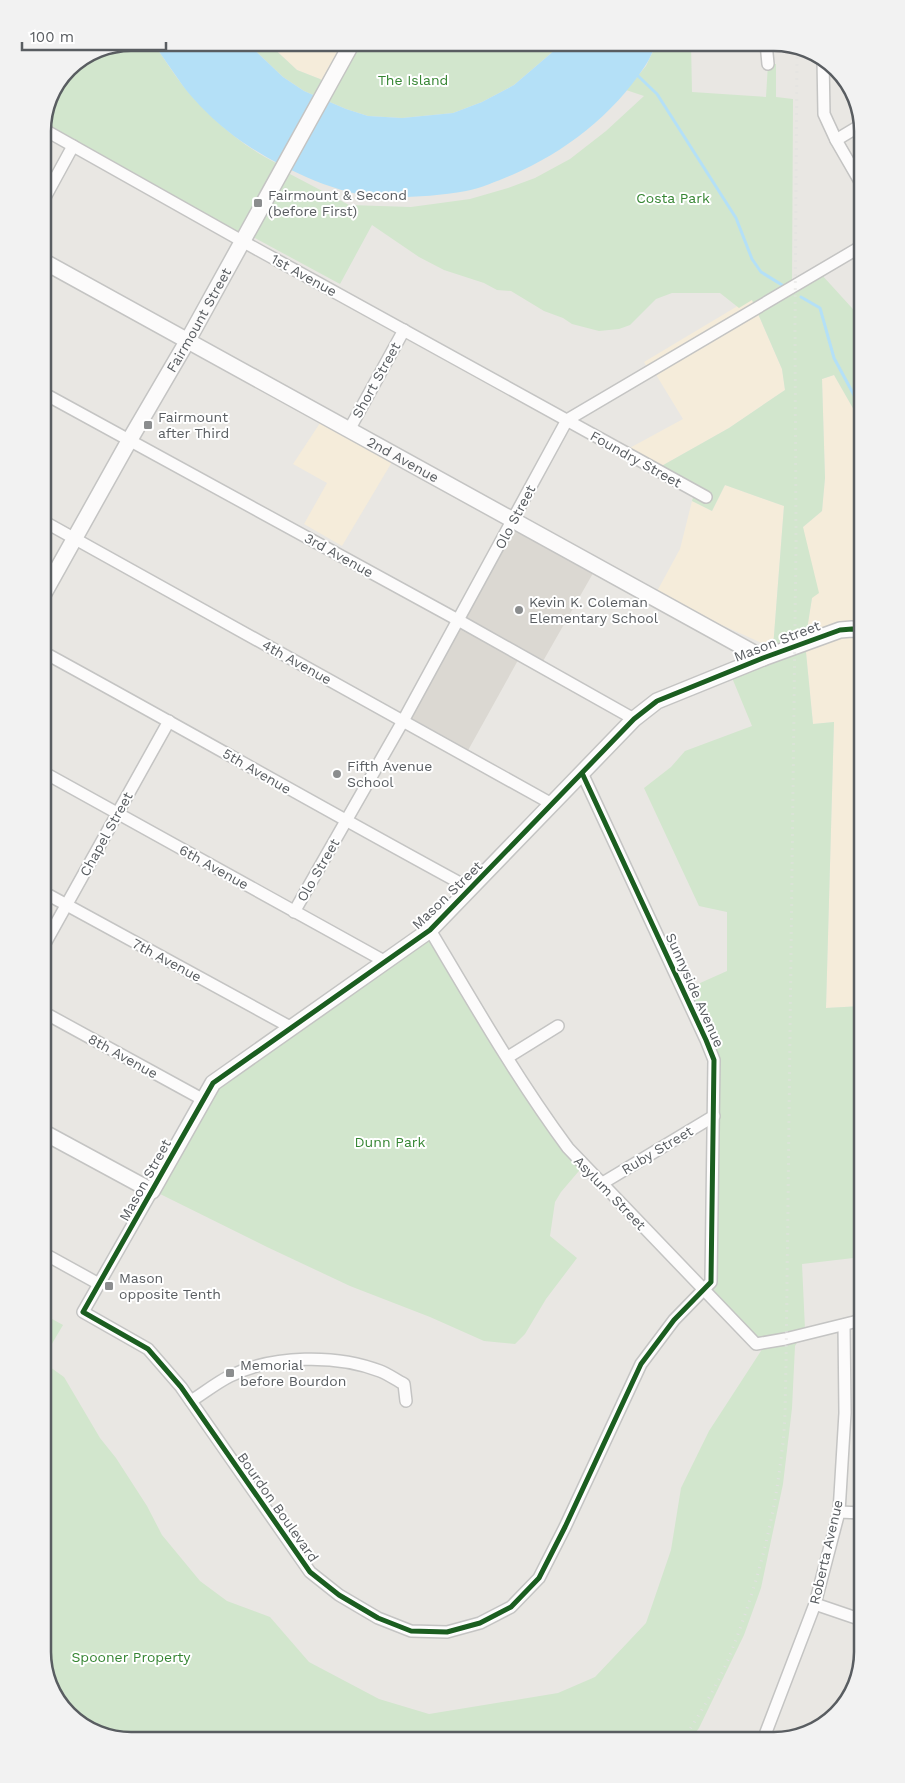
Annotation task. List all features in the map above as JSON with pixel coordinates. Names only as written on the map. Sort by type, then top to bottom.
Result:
[{"type":"street","name":"Fairmount Street","points":[[51,580],[188,340],[348,51]]},
{"type":"street","points":[[767,51],[768,64]]},
{"type":"street","points":[[823,69],[824,114],[854,171]]},
{"type":"street","points":[[836,140],[854,129]]},
{"type":"street","name":"1st Avenue","points":[[51,134],[566,420]]},
{"type":"street","points":[[51,187],[73,146]]},
{"type":"street","points":[[566,420],[854,251]]},
{"type":"street","name":"2nd Avenue","points":[[51,265],[763,658]]},
{"type":"street","name":"Short Street","points":[[348,430],[404,330]]},
{"type":"street","name":"3rd Avenue","points":[[51,397],[634,719]]},
{"type":"street","name":"Foundry Street","points":[[566,420],[706,497]]},
{"type":"street","name":"Olo Street","points":[[294,912],[403,721],[566,420]]},
{"type":"street","name":"4th Avenue","points":[[51,525],[552,804]]},
{"type":"street","name":"Mason Street","points":[[83,1312],[152,1192],[202,1099],[213,1083],[430,930],[634,719],[657,701],[763,658],[840,630],[854,629]]},
{"type":"street","name":"5th Avenue","points":[[51,656],[471,889]]},
{"type":"street","name":"Chapel Street","points":[[51,932],[169,721]]},
{"type":"street","name":"Sunnyside Avenue","points":[[582,773],[714,1060],[711,1282],[703,1290]]},
{"type":"street","name":"6th Avenue","points":[[51,776],[386,962]]},
{"type":"street","name":"7th Avenue","points":[[51,897],[292,1028]]},
{"type":"street","name":"Asylum Street","points":[[430,930],[508,1057],[568,1148],[756,1344],[854,1322]]},
{"type":"street","name":"8th Avenue","points":[[51,1016],[202,1099]]},
{"type":"street","points":[[508,1057],[558,1026]]},
{"type":"street","name":"Ruby Street","points":[[601,1184],[714,1116]]},
{"type":"street","points":[[51,1137],[152,1192]]},
{"type":"street","points":[[51,1258],[99,1284]]},
{"type":"street","name":"Bourdon Boulevard","points":[[83,1312],[148,1349],[181,1387],[310,1572],[339,1595],[378,1618],[411,1631],[447,1632],[480,1623],[511,1607],[540,1578],[641,1364],[674,1320],[703,1290]]},
{"type":"street","name":"Roberta Avenue","points":[[766,1732],[815,1604],[838,1512],[845,1412],[844,1325]]},
{"type":"street","points":[[191,1401],[230,1376],[268,1363],[307,1359],[344,1362],[380,1371],[404,1384],[406,1401]]},
{"type":"street","points":[[838,1512],[854,1513]]},
{"type":"street","points":[[815,1604],[854,1617]]},
{"type":"shaded area","points":[[277,51],[357,51],[335,92],[320,79],[297,70]]},
{"type":"shaded area","points":[[751,298],[782,369],[785,390],[729,428],[658,468],[626,450],[683,419],[655,373],[651,375],[644,362]]},
{"type":"shaded area","points":[[834,375],[854,410],[854,1006],[826,1008],[834,722],[813,724],[805,642],[812,598],[803,527],[822,511],[825,478],[822,379]]},
{"type":"shaded area","points":[[320,423],[392,462],[342,546],[304,524],[327,483],[293,464]]},
{"type":"shaded area","points":[[725,485],[784,506],[773,648],[655,595],[680,549],[692,501],[712,511]]},
{"type":"shaded area","name":"Kevin K. Coleman Elementary School","points":[[515,523],[596,568],[542,663],[522,653],[466,754],[407,720]]},
{"type":"green space","points":[[158,51],[184,87],[204,109],[251,148],[276,163],[235,239],[51,131],[54,111],[60,96],[79,71],[91,62],[121,52]]},
{"type":"green space","name":"The Island","points":[[255,51],[277,51],[297,70],[320,79],[334,91],[356,51],[554,51],[514,85],[482,102],[453,113],[402,118],[368,116],[346,109],[304,91],[283,77]]},
{"type":"green space","points":[[653,51],[691,51],[692,92],[766,97],[768,64],[776,64],[776,97],[793,99],[792,291],[821,274],[854,310],[854,410],[834,375],[822,379],[825,478],[822,511],[803,527],[819,593],[812,598],[805,642],[813,724],[834,722],[826,1008],[854,1006],[854,1258],[802,1264],[805,1329],[795,1346],[792,1408],[783,1484],[761,1588],[744,1635],[696,1732],[126,1732],[101,1726],[83,1715],[68,1700],[57,1682],[53,1667],[51,1652],[51,1368],[64,1377],[100,1438],[116,1458],[147,1506],[162,1535],[200,1581],[227,1601],[270,1617],[309,1662],[379,1699],[429,1714],[558,1693],[595,1677],[646,1623],[671,1550],[681,1488],[709,1431],[770,1337],[751,1341],[703,1291],[712,1282],[715,1057],[689,988],[727,971],[727,912],[699,906],[644,788],[671,767],[685,751],[752,726],[728,668],[773,648],[784,506],[725,485],[712,511],[692,501],[695,491],[658,468],[729,428],[785,390],[782,369],[752,300],[739,308],[720,293],[672,293],[656,299],[630,325],[619,329],[599,331],[572,324],[563,318],[544,311],[511,291],[497,290],[484,283],[444,270],[419,257],[372,225],[340,284],[253,237],[288,173],[349,205],[411,207],[470,199],[535,178],[570,159],[606,131],[644,96],[626,90],[646,66]]},
{"type":"green space","name":"Dunn Park","points":[[430,935],[584,1165],[555,1202],[550,1236],[577,1258],[546,1299],[525,1334],[515,1344],[484,1341],[430,1317],[350,1286],[154,1191],[217,1084]]},
{"type":"green space","points":[[51,1318],[63,1325],[51,1345]]},
{"type":"water","points":[[159,51],[255,51],[283,77],[304,91],[368,116],[402,118],[453,113],[482,102],[514,85],[554,51],[653,51],[632,84],[603,116],[551,155],[512,175],[472,190],[411,197],[379,197],[346,191],[310,179],[276,163],[221,126],[183,86]]},
{"type":"waterway","points":[[636,74],[657,94],[736,218],[752,259],[761,272],[787,288]]},
{"type":"waterway","points":[[801,297],[820,308],[834,358],[854,395]]},
{"type":"railway","points":[[688,1732],[722,1673],[741,1626],[757,1577],[775,1501],[784,1429],[796,543],[797,55]]},
{"type":"cycle path","points":[[582,773],[714,1060],[711,1282],[674,1320],[641,1364],[565,1527],[539,1578],[511,1607],[480,1623],[447,1632],[411,1631],[378,1618],[339,1595],[310,1572],[181,1387],[148,1349],[83,1312],[213,1083],[430,930],[634,719],[657,701],[763,658],[840,630],[854,629]]},
{"type":"place","name":"Fairmount & Second (before First)","points":[[258,203]]},
{"type":"place","name":"Fairmount after Third","points":[[148,425]]},
{"type":"place","name":"Kevin K. Coleman Elementary School","points":[[519,610]]},
{"type":"place","name":"Fifth Avenue School","points":[[337,774]]},
{"type":"place","name":"Mason opposite Tenth","points":[[109,1286]]},
{"type":"place","name":"Memorial before Bourdon","points":[[230,1373]]},
{"type":"park label","name":"Costa Park","points":[[673,198]]},
{"type":"park label","name":"Spooner Property","points":[[131,1657]]}]
